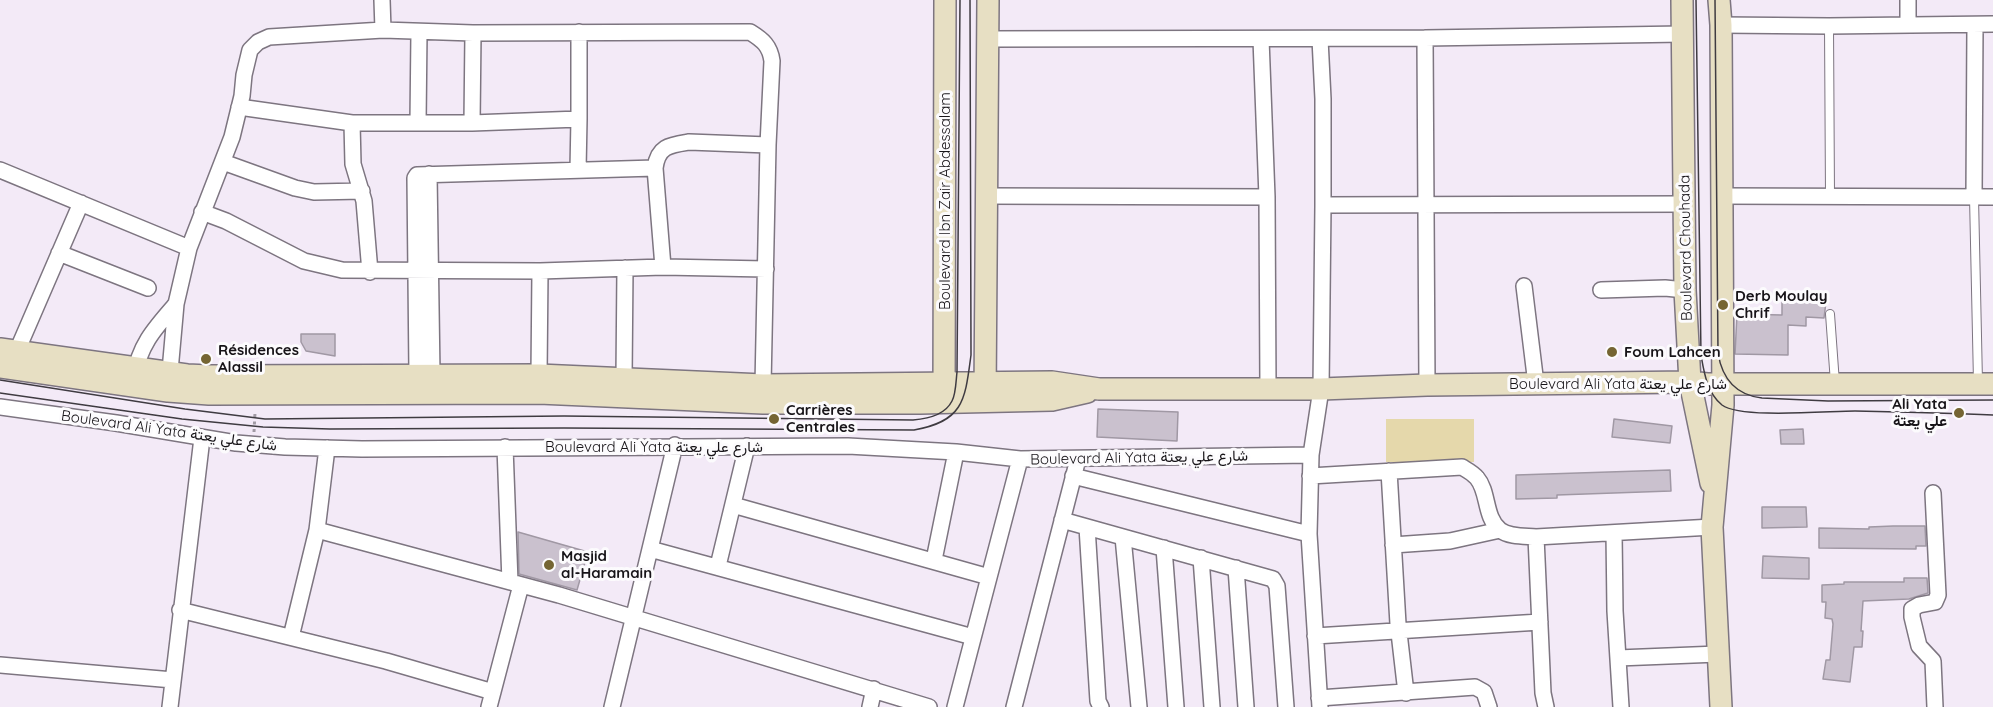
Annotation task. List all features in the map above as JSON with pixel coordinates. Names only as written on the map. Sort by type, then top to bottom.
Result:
[{"type":"main road","name":"Boulevard Ibn Zair Abdessalam","points":[[945,0],[945,392]]},
{"type":"main road","points":[[985,392],[988,0]]},
{"type":"main road","name":"Boulevard Chouhada","points":[[1682,0],[1685,290],[1690,382],[1714,493]]},
{"type":"main road","name":"Boulevard Chouhada","points":[[1719,0],[1723,383],[1719,462],[1712,527],[1720,707]]},
{"type":"main road","name":"Boulevard Ali Yata شارع علي يعتة","points":[[9,350],[169,382],[209,394],[539,393],[763,403],[920,403],[945,392]]},
{"type":"main road","name":"Boulevard Ali Yata شارع علي يعتة","points":[[0,367],[135,377]]},
{"type":"main road","name":"Boulevard Ali Yata شارع علي يعتة","points":[[169,382],[209,376],[539,375],[945,392],[985,392],[1052,382],[1099,389],[1321,389],[1427,385],[1690,382],[1707,384],[1986,384]]},
{"type":"street","points":[[382,0],[383,30]]},
{"type":"street","points":[[1908,0],[1908,25]]},
{"type":"street","points":[[1974,197],[1975,24]]},
{"type":"street","points":[[1721,25],[1993,24]]},
{"type":"street","points":[[169,382],[176,304],[189,248],[223,162],[243,96],[244,75],[250,50],[258,42],[269,37],[383,30],[473,33],[750,32],[762,39],[771,51],[772,61],[763,385]]},
{"type":"street","points":[[418,123],[419,32]]},
{"type":"street","points":[[578,170],[579,32]]},
{"type":"street","points":[[472,123],[473,33]]},
{"type":"street","points":[[989,39],[1320,39],[1683,34]]},
{"type":"street","points":[[1425,38],[1427,385]]},
{"type":"street","points":[[1261,39],[1268,197],[1268,389]]},
{"type":"street","points":[[1320,39],[1323,99],[1321,389],[1311,455],[1309,534],[1319,702],[1475,687],[1484,692],[1489,707]]},
{"type":"street","points":[[239,107],[352,123],[472,123],[579,119]]},
{"type":"street","points":[[352,123],[353,164],[362,191],[370,272]]},
{"type":"street","points":[[663,267],[655,168],[656,158],[660,151],[676,144],[689,142],[768,145]]},
{"type":"street","points":[[223,162],[295,188],[314,192],[362,191]]},
{"type":"street","points":[[424,374],[424,271],[429,174],[655,168]]},
{"type":"street","points":[[0,170],[189,248]]},
{"type":"street","points":[[988,196],[1268,197]]},
{"type":"street","points":[[1722,196],[1993,197]]},
{"type":"street","points":[[9,350],[59,253],[81,203]]},
{"type":"street","points":[[1323,205],[1684,204]]},
{"type":"street","points":[[202,212],[304,261],[342,270],[370,272],[540,271],[663,267],[766,269]]},
{"type":"street","points":[[59,253],[148,288]]},
{"type":"street","points":[[624,378],[625,268]]},
{"type":"street","points":[[539,375],[540,271]]},
{"type":"street","points":[[1524,286],[1536,384]]},
{"type":"street","points":[[1601,290],[1665,288],[1685,290]]},
{"type":"street","points":[[135,377],[141,349],[176,304]]},
{"type":"street","name":"Boulevard Ali Yata شارع علي يعتة","points":[[0,407],[253,445],[327,448],[848,446],[956,452],[1020,459],[1311,455]]},
{"type":"street","points":[[170,707],[202,438]]},
{"type":"street","points":[[612,707],[675,445]]},
{"type":"street","points":[[718,566],[747,446]]},
{"type":"street","points":[[180,610],[386,661],[491,700],[516,584],[505,447]]},
{"type":"street","points":[[291,637],[317,530],[327,448]]},
{"type":"street","points":[[934,560],[956,452]]},
{"type":"street","points":[[955,707],[1020,459]]},
{"type":"street","points":[[1014,707],[1078,459]]},
{"type":"street","points":[[1310,476],[1462,467],[1479,480],[1488,508],[1500,530],[1510,535],[1536,537],[1712,527]]},
{"type":"street","points":[[1389,471],[1398,630],[1406,693]]},
{"type":"street","points":[[1073,476],[1309,534]]},
{"type":"street","points":[[1933,493],[1938,595],[1935,602],[1919,604],[1912,609],[1912,616],[1919,646],[1933,661],[1935,707]]},
{"type":"street","points":[[733,505],[989,577]]},
{"type":"street","points":[[1062,520],[1273,579],[1277,586],[1286,707]]},
{"type":"street","points":[[1087,527],[1098,701],[1101,707]]},
{"type":"street","points":[[317,530],[634,617],[929,707]]},
{"type":"street","points":[[1393,545],[1450,541],[1500,530]]},
{"type":"street","points":[[1614,533],[1615,611],[1621,707]]},
{"type":"street","points":[[1123,537],[1139,707]]},
{"type":"street","points":[[1536,537],[1546,707]]},
{"type":"street","points":[[1164,548],[1176,707]]},
{"type":"street","points":[[651,549],[973,637]]},
{"type":"street","points":[[1201,558],[1212,707]]},
{"type":"street","points":[[1236,568],[1246,707]]},
{"type":"street","points":[[1315,636],[1540,622]]},
{"type":"street","points":[[1618,658],[1718,654]]},
{"type":"street","points":[[0,665],[172,680]]},
{"type":"street","points":[[870,707],[874,689]]},
{"type":"lane","points":[[1829,26],[1830,197]]},
{"type":"lane","points":[[1974,197],[1986,384]]},
{"type":"lane","points":[[1830,314],[1836,384]]},
{"type":"path","points":[[253,445],[255,413],[265,413]]},
{"type":"shaded area","points":[[1386,419],[1474,419],[1474,462],[1386,462]]},
{"type":"building","points":[[1782,301],[1826,302],[1824,318],[1806,317],[1806,326],[1788,325],[1788,355],[1735,354],[1737,314],[1782,315]]},
{"type":"building","points":[[301,334],[335,334],[335,356],[306,351],[301,342]]},
{"type":"building","points":[[1098,409],[1178,412],[1177,441],[1097,437]]},
{"type":"building","points":[[1614,419],[1672,426],[1670,443],[1612,437]]},
{"type":"building","points":[[1803,429],[1804,444],[1781,444],[1780,430]]},
{"type":"building","points":[[1670,470],[1671,491],[1557,495],[1557,498],[1516,499],[1516,475]]},
{"type":"building","points":[[1762,507],[1806,507],[1807,527],[1762,528]]},
{"type":"building","points":[[1925,526],[1926,546],[1916,546],[1916,549],[1819,548],[1819,528],[1869,529],[1869,527]]},
{"type":"building","name":"Masjid al-Haramain","points":[[518,532],[588,552],[577,590],[519,574]]},
{"type":"building","points":[[1763,556],[1809,558],[1809,579],[1762,578]]},
{"type":"building","points":[[1904,578],[1927,578],[1928,593],[1909,599],[1863,601],[1862,647],[1854,647],[1850,682],[1823,679],[1826,660],[1830,660],[1833,624],[1832,619],[1825,618],[1826,602],[1822,602],[1822,585],[1844,584],[1844,582],[1904,582]]},
{"type":"tram line","points":[[0,380],[265,419],[564,416],[913,420],[935,415],[945,410],[952,401],[957,372],[960,0]]},
{"type":"tram line","points":[[0,393],[182,419],[263,427],[914,430],[931,426],[943,421],[959,406],[967,384],[971,355],[970,0]]},
{"type":"tram line","points":[[1696,0],[1701,355],[1707,382],[1713,395],[1722,405],[1747,412],[1855,411],[1993,415]]},
{"type":"tram line","points":[[1715,0],[1718,353],[1723,370],[1731,384],[1744,393],[1762,398],[1828,401],[1993,400]]},
{"type":"place","name":"Derb Moulay Chrif","points":[[1723,305]]},
{"type":"place","name":"Foum Lahcen","points":[[1612,352]]},
{"type":"place","name":"Résidences Alassil","points":[[206,359]]},
{"type":"place","name":"Ali Yata علي يعتة","points":[[1959,413]]},
{"type":"place","name":"Carrières Centrales","points":[[774,419]]},
{"type":"place","name":"Masjid al-Haramain","points":[[549,565]]}]
